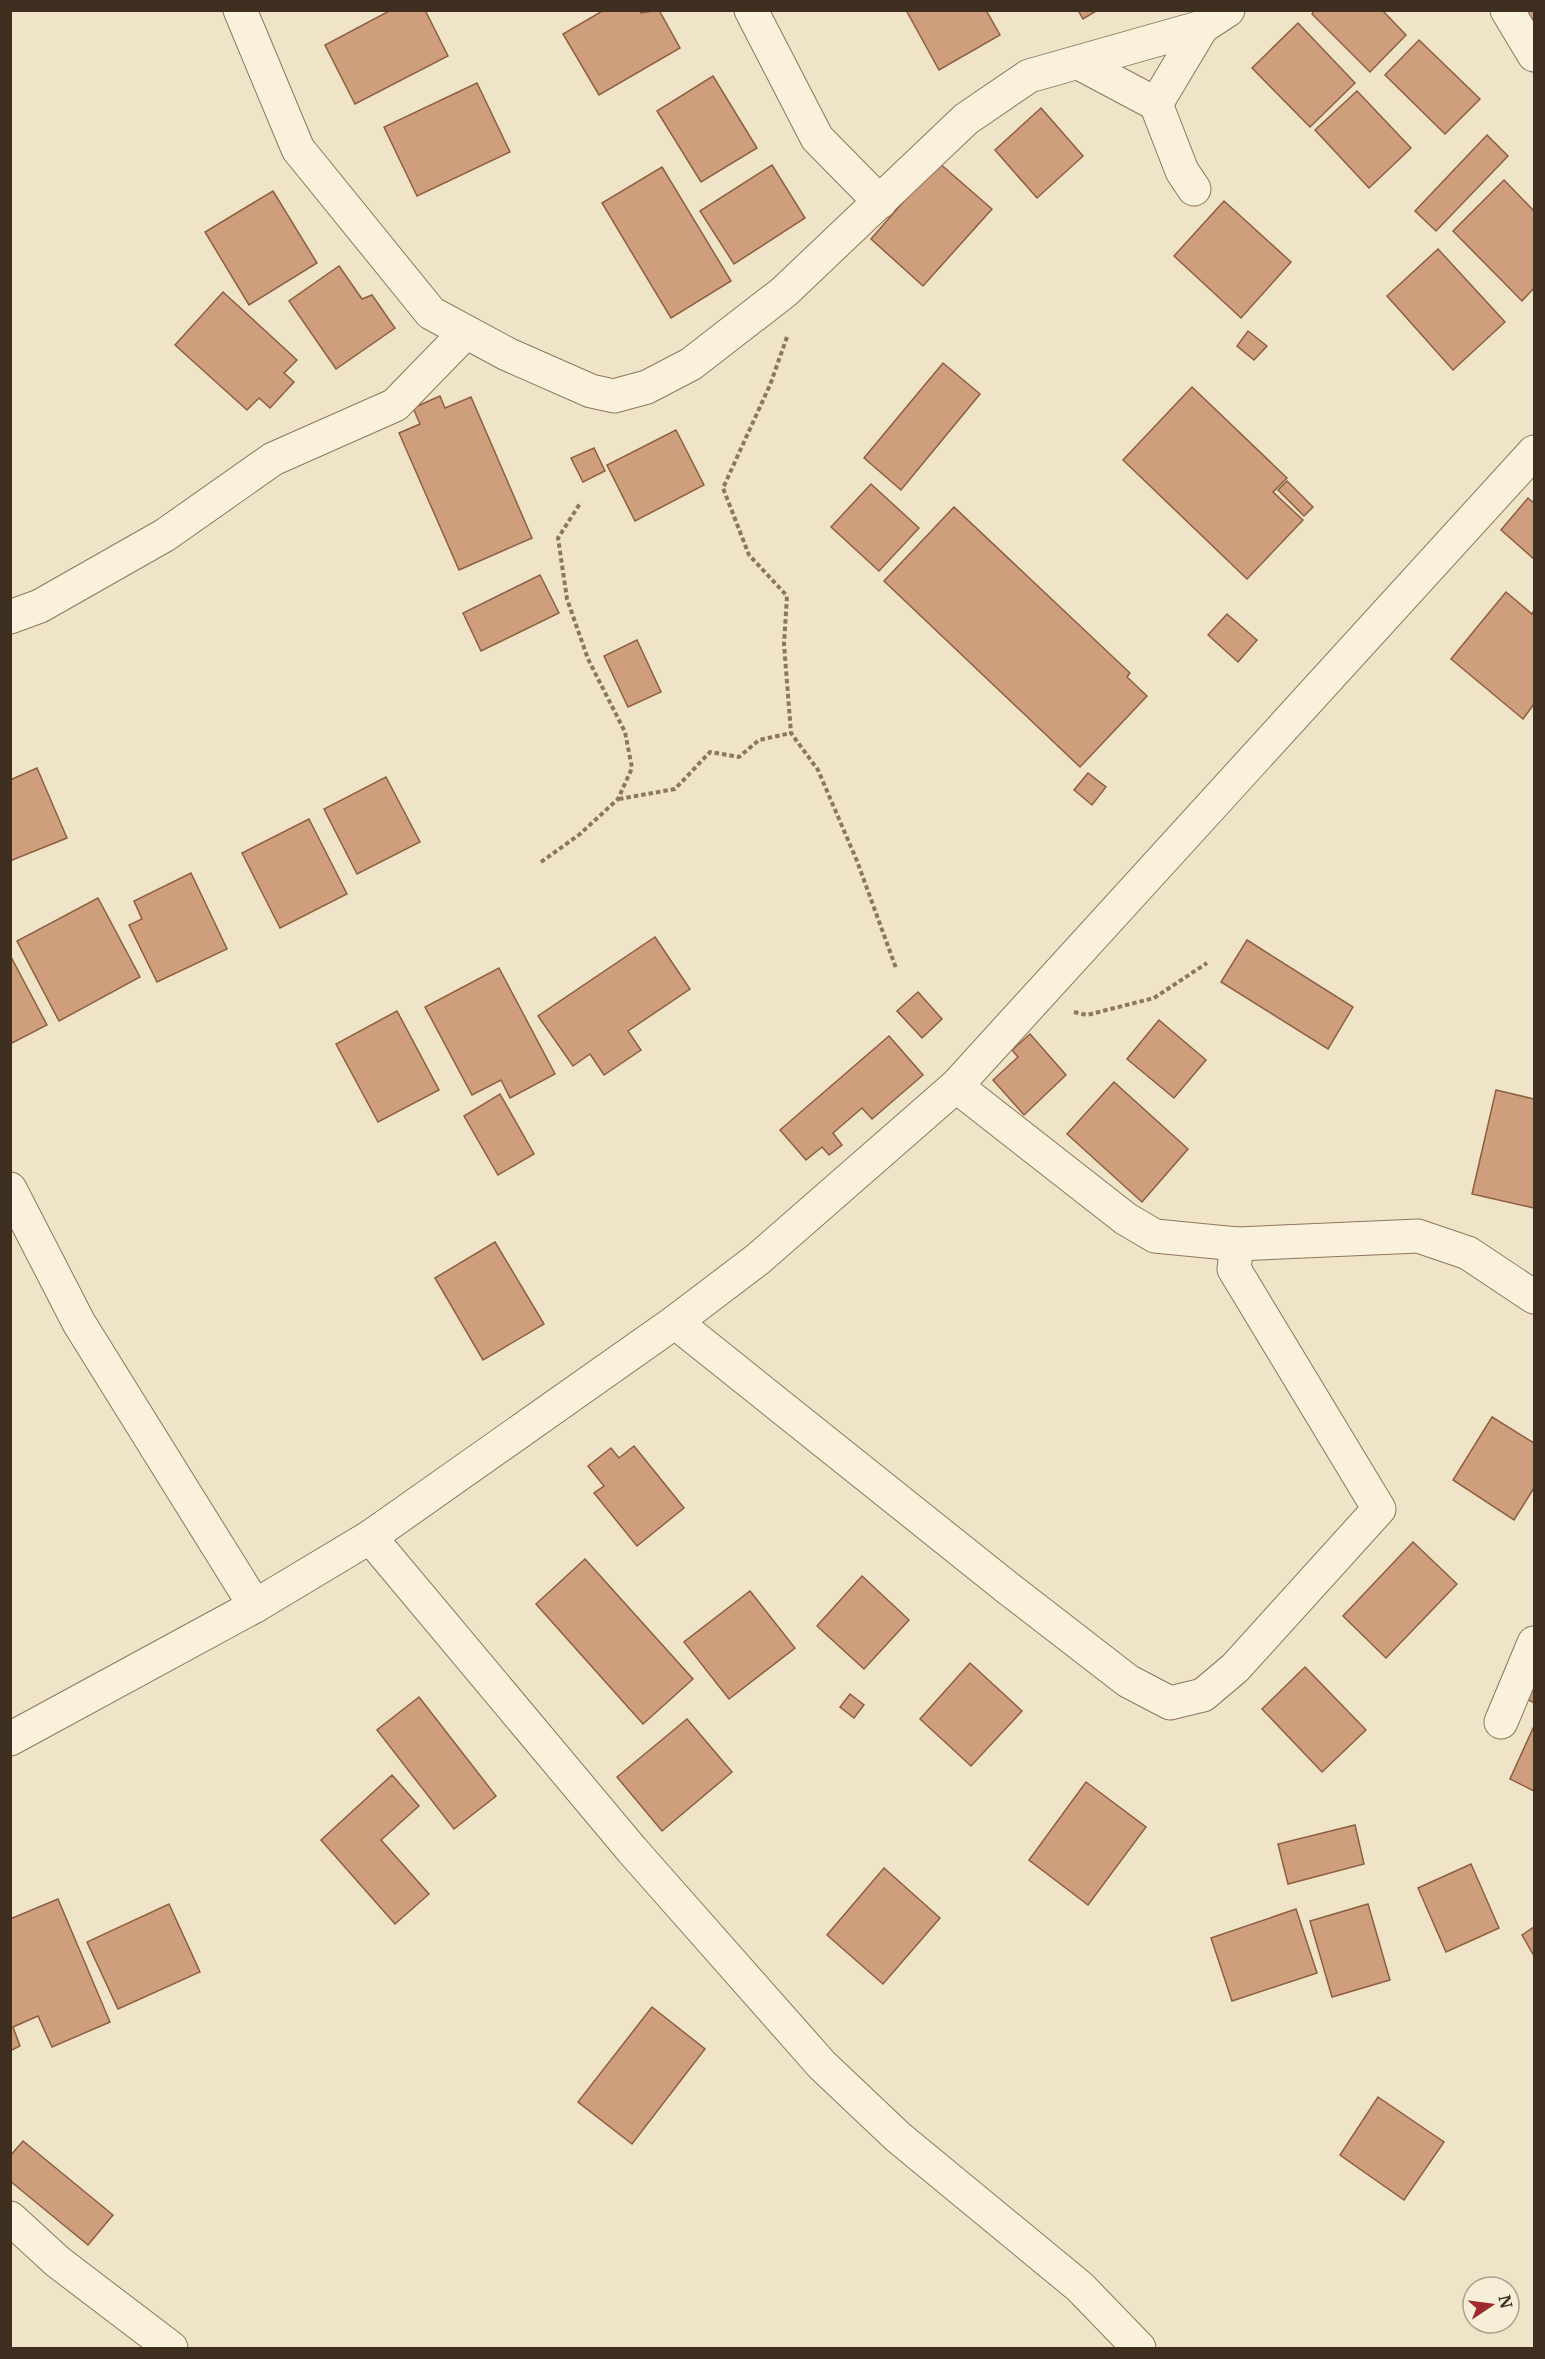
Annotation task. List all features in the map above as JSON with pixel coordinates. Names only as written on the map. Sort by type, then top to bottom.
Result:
[{"type":"street","points":[[240,10],[297,148],[431,313],[507,354],[591,391],[614,396],[647,387],[691,364],[784,292],[966,119],[1029,76],[1080,63],[1215,19]]},
{"type":"street","points":[[751,10],[817,138],[880,202]]},
{"type":"street","points":[[1508,10],[1534,55]]},
{"type":"street","points":[[1156,104],[1215,19]]},
{"type":"street","points":[[1080,63],[1156,104],[1182,171],[1194,189]]},
{"type":"street","points":[[10,617],[40,606],[165,536],[273,459],[395,405],[466,332]]},
{"type":"street","points":[[10,1739],[255,1606],[370,1537],[675,1322],[758,1259],[956,1086],[1534,452]]},
{"type":"street","points":[[956,1086],[1126,1219],[1155,1236],[1237,1244],[1418,1236],[1468,1253],[1534,1297]]},
{"type":"street","points":[[10,1189],[79,1323],[255,1606]]},
{"type":"street","points":[[675,1322],[1055,1624],[1128,1680],[1170,1703],[1203,1695],[1235,1668],[1379,1509],[1234,1269],[1237,1244]]},
{"type":"street","points":[[370,1537],[632,1850],[822,2065],[898,2137],[1080,2287],[1139,2349]]},
{"type":"street","points":[[1501,1722],[1534,1643]]},
{"type":"street","points":[[10,2218],[58,2262],[171,2349]]},
{"type":"path","points":[[784,292],[788,334],[770,385],[723,488],[749,555],[787,596],[784,644],[791,734],[818,770],[857,861],[896,968]]},
{"type":"path","points":[[541,862],[580,834],[618,799],[632,768],[625,732],[588,659],[567,599],[558,538],[581,502]]},
{"type":"path","points":[[618,799],[675,789],[710,752],[740,757],[759,740],[791,734]]},
{"type":"path","points":[[1032,1004],[1087,1015],[1154,998],[1207,963]]},
{"type":"building","points":[[391,10],[425,10],[448,56],[355,104],[325,45]]},
{"type":"building","points":[[604,10],[640,10],[641,13],[659,10],[680,48],[599,95],[563,34]]},
{"type":"building","points":[[906,10],[986,10],[1000,35],[939,70]]},
{"type":"building","points":[[1078,10],[1098,10],[1083,19]]},
{"type":"building","points":[[1315,10],[1382,10],[1406,35],[1370,72],[1312,14]]},
{"type":"building","points":[[1525,10],[1534,10],[1534,21]]},
{"type":"building","points":[[1298,23],[1355,83],[1310,127],[1252,68]]},
{"type":"building","points":[[1419,40],[1480,99],[1445,134],[1385,75]]},
{"type":"building","points":[[713,76],[757,148],[701,182],[657,111]]},
{"type":"building","points":[[477,83],[510,152],[417,196],[384,127]]},
{"type":"building","points":[[1357,91],[1411,148],[1369,188],[1315,130]]},
{"type":"building","points":[[1041,108],[1083,156],[1037,198],[995,150]]},
{"type":"building","points":[[1487,135],[1508,156],[1436,231],[1415,211]]},
{"type":"building","points":[[938,162],[992,209],[923,286],[871,239]]},
{"type":"building","points":[[772,165],[805,218],[734,264],[700,211]]},
{"type":"building","points":[[662,167],[731,281],[671,318],[602,203]]},
{"type":"building","points":[[1504,180],[1534,211],[1534,288],[1522,301],[1453,231]]},
{"type":"building","points":[[273,191],[317,263],[249,305],[205,232]]},
{"type":"building","points":[[1224,201],[1291,262],[1241,318],[1174,256]]},
{"type":"building","points":[[1438,249],[1505,322],[1453,370],[1387,296]]},
{"type":"building","points":[[339,266],[362,299],[372,295],[395,328],[336,369],[289,301]]},
{"type":"building","points":[[223,292],[297,360],[284,373],[294,382],[270,408],[259,398],[247,410],[175,345]]},
{"type":"building","points":[[1248,331],[1267,346],[1254,360],[1237,346]]},
{"type":"building","points":[[943,363],[980,394],[901,490],[864,458]]},
{"type":"building","points":[[1192,387],[1287,478],[1273,492],[1303,520],[1247,579],[1123,460]]},
{"type":"building","points":[[440,396],[445,408],[471,397],[532,538],[459,570],[399,433],[420,424],[413,408]]},
{"type":"building","points":[[676,430],[704,485],[635,521],[607,465]]},
{"type":"building","points":[[594,448],[605,471],[583,482],[571,458]]},
{"type":"building","points":[[1287,481],[1313,507],[1304,516],[1278,490]]},
{"type":"building","points":[[871,484],[919,528],[879,571],[831,527]]},
{"type":"building","points":[[1528,498],[1534,503],[1534,559],[1501,530]]},
{"type":"building","points":[[954,507],[1130,673],[1127,677],[1147,696],[1080,767],[884,581]]},
{"type":"building","points":[[540,575],[559,613],[481,651],[463,613]]},
{"type":"building","points":[[1506,592],[1532,614],[1534,610],[1534,704],[1523,719],[1451,659]]},
{"type":"building","points":[[1227,614],[1257,640],[1238,662],[1208,635]]},
{"type":"building","points":[[637,640],[661,692],[628,707],[604,656]]},
{"type":"building","points":[[37,768],[67,838],[10,861],[10,780]]},
{"type":"building","points":[[1088,773],[1106,787],[1092,805],[1074,790]]},
{"type":"building","points":[[386,777],[420,842],[357,874],[324,809]]},
{"type":"building","points":[[309,819],[347,894],[280,928],[242,853]]},
{"type":"building","points":[[191,873],[227,949],[157,982],[129,925],[142,919],[134,901]]},
{"type":"building","points":[[98,898],[140,977],[59,1021],[17,941]]},
{"type":"building","points":[[655,937],[690,989],[628,1031],[641,1050],[604,1075],[590,1054],[573,1066],[538,1016]]},
{"type":"building","points":[[1247,940],[1353,1007],[1328,1049],[1221,982]]},
{"type":"building","points":[[10,955],[47,1025],[10,1044]]},
{"type":"building","points":[[499,968],[555,1074],[510,1098],[501,1080],[472,1095],[425,1007]]},
{"type":"building","points":[[918,992],[942,1019],[922,1038],[897,1011]]},
{"type":"building","points":[[397,1011],[439,1090],[378,1122],[336,1044]]},
{"type":"building","points":[[1159,1020],[1206,1060],[1174,1098],[1127,1059]]},
{"type":"building","points":[[1030,1034],[1066,1075],[1024,1115],[993,1080],[1018,1057],[1012,1050]]},
{"type":"building","points":[[889,1036],[923,1075],[872,1119],[862,1108],[833,1133],[842,1145],[829,1155],[822,1147],[806,1160],[780,1130]]},
{"type":"building","points":[[1114,1082],[1188,1149],[1142,1202],[1067,1134]]},
{"type":"building","points":[[1496,1090],[1534,1099],[1534,1208],[1472,1194]]},
{"type":"building","points":[[500,1094],[534,1154],[498,1175],[464,1116]]},
{"type":"building","points":[[495,1242],[544,1324],[483,1360],[435,1278]]},
{"type":"building","points":[[1492,1417],[1534,1443],[1534,1488],[1514,1520],[1453,1480]]},
{"type":"building","points":[[634,1446],[684,1508],[637,1546],[594,1493],[604,1486],[588,1466],[611,1448],[619,1458]]},
{"type":"building","points":[[1413,1542],[1457,1584],[1386,1658],[1343,1616]]},
{"type":"building","points":[[585,1559],[693,1679],[643,1724],[536,1604]]},
{"type":"building","points":[[862,1576],[909,1620],[864,1669],[817,1626]]},
{"type":"building","points":[[750,1591],[795,1648],[729,1699],[684,1642]]},
{"type":"building","points":[[970,1663],[1022,1711],[971,1766],[920,1719]]},
{"type":"building","points":[[1305,1667],[1366,1730],[1322,1772],[1262,1709]]},
{"type":"building","points":[[1534,1678],[1534,1703],[1525,1698]]},
{"type":"building","points":[[850,1694],[864,1705],[854,1718],[840,1707]]},
{"type":"building","points":[[419,1697],[496,1796],[454,1829],[377,1730]]},
{"type":"building","points":[[687,1719],[732,1772],[662,1831],[617,1777]]},
{"type":"building","points":[[1534,1726],[1534,1791],[1510,1779]]},
{"type":"building","points":[[392,1775],[419,1806],[381,1840],[429,1894],[395,1924],[321,1840]]},
{"type":"building","points":[[1086,1782],[1146,1827],[1088,1905],[1029,1860]]},
{"type":"building","points":[[1355,1825],[1364,1864],[1288,1884],[1278,1844]]},
{"type":"building","points":[[1471,1864],[1499,1928],[1446,1952],[1418,1888]]},
{"type":"building","points":[[884,1868],[940,1918],[883,1984],[827,1935]]},
{"type":"building","points":[[58,1899],[110,2022],[52,2047],[38,2016],[13,2027],[20,2046],[10,2051],[10,1919]]},
{"type":"building","points":[[169,1904],[200,1972],[118,2009],[87,1942]]},
{"type":"building","points":[[1368,1904],[1390,1980],[1332,1997],[1310,1921]]},
{"type":"building","points":[[1296,1909],[1317,1973],[1232,2001],[1211,1938]]},
{"type":"building","points":[[1534,1927],[1534,1956],[1522,1935]]},
{"type":"building","points":[[652,2007],[705,2049],[632,2144],[578,2102]]},
{"type":"building","points":[[1378,2097],[1444,2142],[1404,2200],[1340,2155]]},
{"type":"building","points":[[23,2141],[113,2215],[88,2245],[10,2181],[10,2156]]}]
